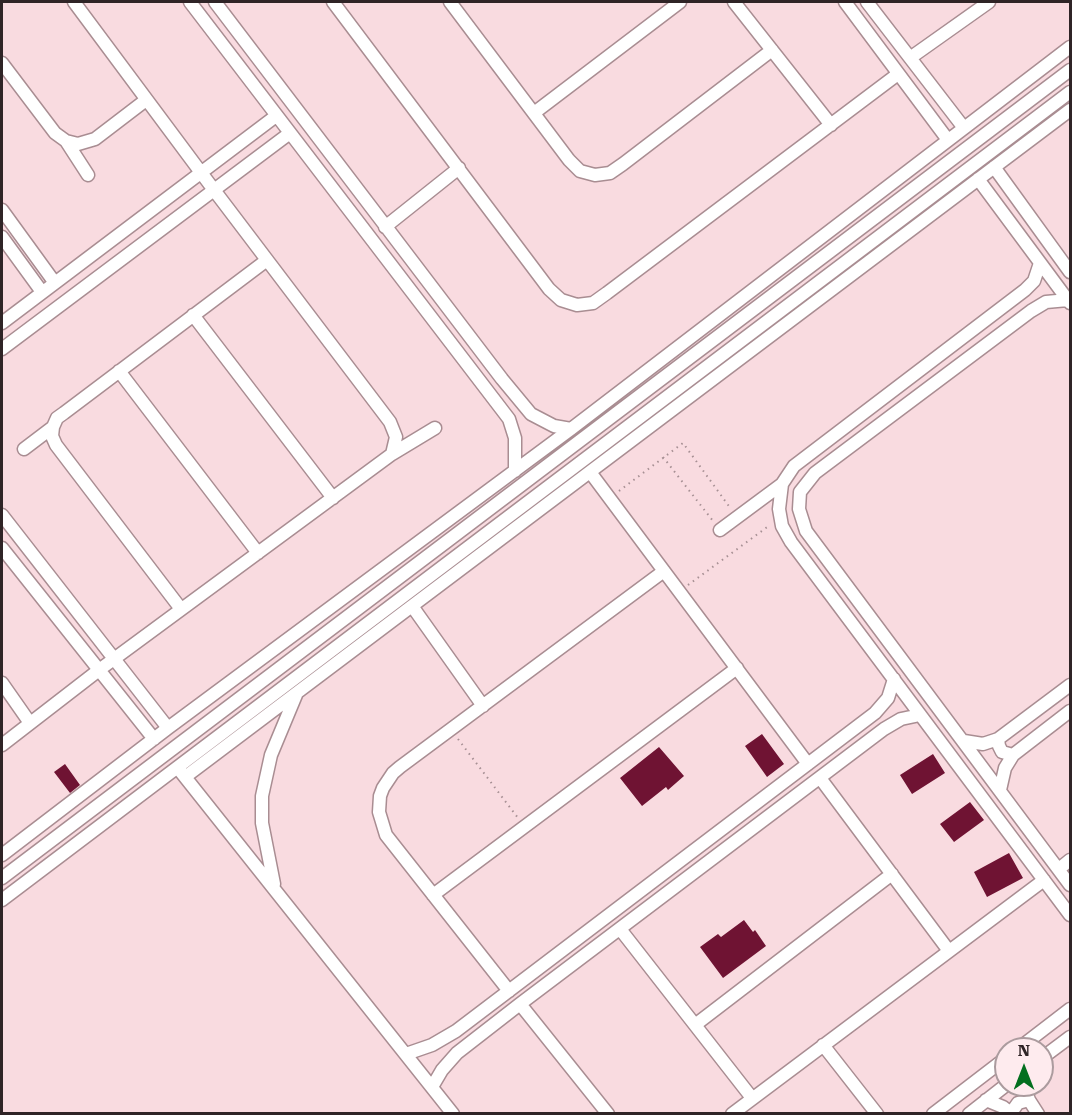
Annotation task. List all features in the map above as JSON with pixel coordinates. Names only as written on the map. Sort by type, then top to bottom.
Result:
[{"type":"street","points":[[74,2],[390,422],[396,437],[392,454]]},
{"type":"street","points":[[190,2],[509,419],[517,449],[515,471]]},
{"type":"street","points":[[215,2],[531,414],[546,423],[571,429]]},
{"type":"street","points":[[333,2],[549,289],[561,300],[577,305],[593,303],[607,293],[898,74]]},
{"type":"street","points":[[450,2],[569,160],[580,171],[595,175],[610,173],[772,50]]},
{"type":"street","points":[[534,113],[680,2]]},
{"type":"street","points":[[734,2],[831,125]]},
{"type":"street","points":[[845,2],[948,140]]},
{"type":"street","points":[[867,2],[964,128]]},
{"type":"street","points":[[910,58],[985,3]]},
{"type":"street","points":[[2,855],[168,728],[571,429],[1071,47]]},
{"type":"street","points":[[2,63],[56,133],[66,141],[88,175]]},
{"type":"street","points":[[2,878],[1071,70]]},
{"type":"street","points":[[181,772],[462,552],[1071,92]]},
{"type":"street","points":[[66,141],[78,144],[95,139],[146,100]]},
{"type":"street","points":[[2,900],[181,772],[297,693],[1071,110]]},
{"type":"street","points":[[2,323],[276,116]]},
{"type":"street","points":[[2,350],[290,133]]},
{"type":"street","points":[[994,167],[1069,268]]},
{"type":"street","points":[[385,226],[459,168]]},
{"type":"street","points":[[978,179],[1069,301]]},
{"type":"street","points":[[2,210],[55,283]]},
{"type":"street","points":[[2,237],[42,292]]},
{"type":"street","points":[[24,449],[52,427],[57,418],[267,260]]},
{"type":"street","points":[[1040,263],[1037,275],[1025,290],[794,466],[782,484],[778,500],[780,518],[791,542],[1071,915]]},
{"type":"street","points":[[1025,290],[1035,296],[1038,306]]},
{"type":"street","points":[[1069,301],[1053,301],[1038,306],[815,473],[800,492],[800,517],[806,531],[1071,885]]},
{"type":"street","points":[[193,315],[333,498]]},
{"type":"street","points":[[119,371],[258,552]]},
{"type":"street","points":[[488,393],[502,379]]},
{"type":"street","points":[[52,427],[52,436],[56,445],[181,609]]},
{"type":"street","points":[[2,745],[258,552],[392,454],[435,428]]},
{"type":"street","points":[[590,472],[808,764]]},
{"type":"street","points":[[720,530],[782,484]]},
{"type":"street","points":[[2,515],[168,728]]},
{"type":"street","points":[[2,548],[154,739]]},
{"type":"street","points":[[462,552],[469,562]]},
{"type":"street","points":[[509,991],[386,835],[380,820],[379,804],[383,788],[393,773],[664,571]]},
{"type":"street","points":[[412,606],[483,706]]},
{"type":"street","points":[[434,895],[736,668]]},
{"type":"street","points":[[406,1054],[445,1038],[880,709],[891,692],[894,679]]},
{"type":"street","points":[[2,683],[30,723]]},
{"type":"street","points":[[964,741],[983,744],[998,739],[1071,685]]},
{"type":"street","points":[[275,888],[262,823],[262,796],[271,755],[297,693]]},
{"type":"street","points":[[880,709],[888,713],[892,724]]},
{"type":"street","points":[[1000,790],[1005,768],[1013,755],[1071,711]]},
{"type":"street","points":[[432,1087],[442,1070],[457,1053],[520,1004],[892,724],[920,715]]},
{"type":"street","points":[[998,739],[1002,752],[1013,755]]},
{"type":"street","points":[[166,753],[453,1113]]},
{"type":"street","points":[[820,778],[949,951]]},
{"type":"street","points":[[1059,869],[1071,860]]},
{"type":"street","points":[[695,1025],[892,874]]},
{"type":"street","points":[[732,1113],[1044,880]]},
{"type":"street","points":[[620,929],[752,1098]]},
{"type":"street","points":[[520,1004],[608,1113]]},
{"type":"street","points":[[1034,1037],[1071,1010]]},
{"type":"street","points":[[1054,1049],[1071,1037]]},
{"type":"street","points":[[823,1046],[877,1113]]},
{"type":"street","points":[[933,1113],[994,1067]]},
{"type":"street","points":[[969,1113],[994,1094]]},
{"type":"street","points":[[1028,1097],[1038,1113]]},
{"type":"street","points":[[986,1100],[1011,1113],[1018,1103],[1029,1100]]},
{"type":"path","points":[[609,498],[683,442],[737,517]]},
{"type":"path","points":[[663,457],[720,530]]},
{"type":"path","points":[[679,591],[780,518]]},
{"type":"path","points":[[451,729],[525,826]]},
{"type":"building","points":[[762,734],[784,764],[767,777],[745,746]]},
{"type":"building","points":[[659,747],[684,776],[668,790],[666,787],[642,806],[620,778]]},
{"type":"building","points":[[933,754],[945,773],[912,794],[900,775]]},
{"type":"building","points":[[65,764],[80,785],[70,793],[54,772]]},
{"type":"building","points":[[970,802],[984,820],[954,842],[940,824]]},
{"type":"building","points":[[1009,853],[1023,878],[987,897],[974,872]]},
{"type":"building","points":[[744,920],[753,932],[755,930],[766,946],[723,978],[700,947],[718,934],[721,937]]}]
